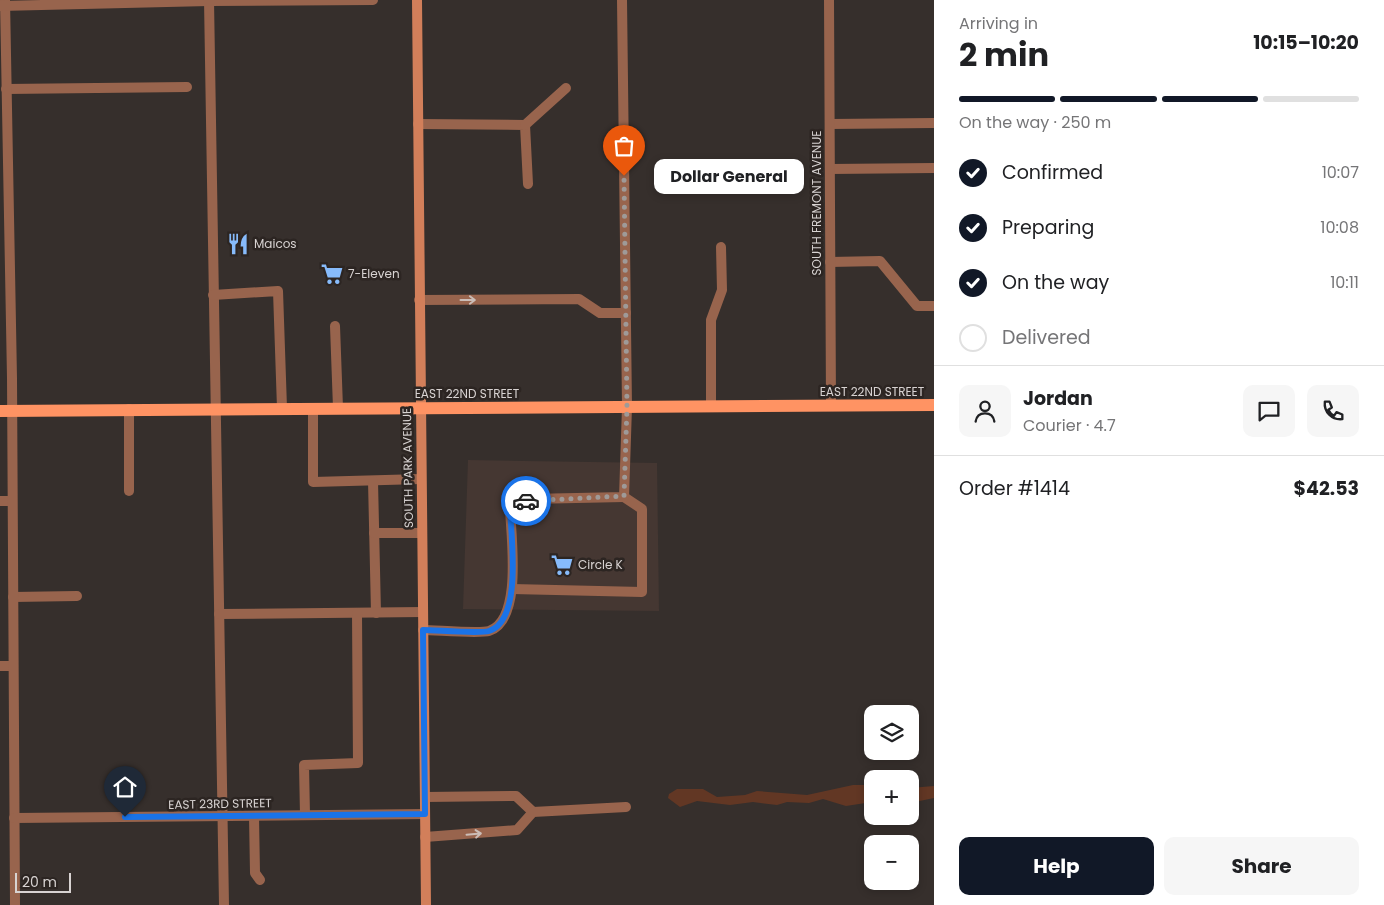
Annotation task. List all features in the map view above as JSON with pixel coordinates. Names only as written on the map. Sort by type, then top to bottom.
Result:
[{"type":"main road","name":"SOUTH PARK AVENUE","points":[[417,0],[426,905]]},
{"type":"main road","name":"EAST 22ND STREET","points":[[6,410],[934,405]]},
{"type":"street","points":[[209,0],[214,408],[224,816],[224,905]]},
{"type":"street","points":[[15,905],[12,501],[6,410],[6,88],[3,4],[209,0],[374,0]]},
{"type":"street","points":[[622,0],[627,407],[624,496]]},
{"type":"street","name":"SOUTH FREMONT AVENUE","points":[[829,0],[830,406]]},
{"type":"street","points":[[6,88],[187,87]]},
{"type":"street","points":[[418,124],[525,125],[566,88]]},
{"type":"street","points":[[830,124],[934,123]]},
{"type":"street","points":[[525,125],[528,184]]},
{"type":"street","points":[[830,169],[934,168]]},
{"type":"street","points":[[711,406],[711,320],[722,290],[721,247]]},
{"type":"street","points":[[830,262],[880,261],[917,306],[934,306]]},
{"type":"street","points":[[213,295],[278,291],[282,408]]},
{"type":"street","points":[[420,300],[579,299],[600,313],[626,313]]},
{"type":"street","points":[[335,326],[338,408]]},
{"type":"street","points":[[313,408],[313,482],[421,479]]},
{"type":"street","points":[[128,409],[129,491]]},
{"type":"street","points":[[373,481],[376,612]]},
{"type":"street","points":[[423,630],[488,631],[502,622],[509,609],[512,589],[510,508],[529,499],[624,496],[642,509],[642,592],[512,589]]},
{"type":"street","points":[[0,501],[12,501]]},
{"type":"street","points":[[374,533],[422,533]]},
{"type":"street","points":[[13,597],[76,596]]},
{"type":"street","points":[[305,815],[304,765],[358,763],[357,612]]},
{"type":"street","points":[[219,614],[423,612]]},
{"type":"street","points":[[0,666],[13,666]]},
{"type":"street","points":[[425,797],[516,796],[533,812],[626,808]]},
{"type":"street","points":[[425,837],[517,830],[533,812]]},
{"type":"street","name":"EAST 23RD STREET","points":[[14,818],[425,814]]},
{"type":"street","points":[[254,816],[255,873],[260,880]]},
{"type":"shaded area","points":[[468,460],[657,463],[659,611],[463,609]]},
{"type":"shaded area","points":[[853,785],[864,785],[864,803],[846,806],[823,799],[809,803],[787,802],[777,805],[753,802],[730,805],[697,801],[680,807],[668,798],[669,794],[677,789],[703,789],[717,797],[745,795],[757,791],[807,795]]},
{"type":"shaded area","points":[[934,786],[934,798],[919,801],[919,787]]},
{"type":"way so far","points":[[526,501],[529,499],[624,496],[627,407],[624,176]]},
{"type":"place","name":"Dollar General","points":[[624,176]]},
{"type":"place","name":"Maicos","points":[[238,244]]},
{"type":"place","name":"7-Eleven","points":[[332,274]]},
{"type":"place","name":"Circle K","points":[[562,565]]},
{"type":"route","points":[[125,817],[425,814],[423,630],[488,631],[502,622],[509,609],[512,589],[510,508],[526,501]]}]
